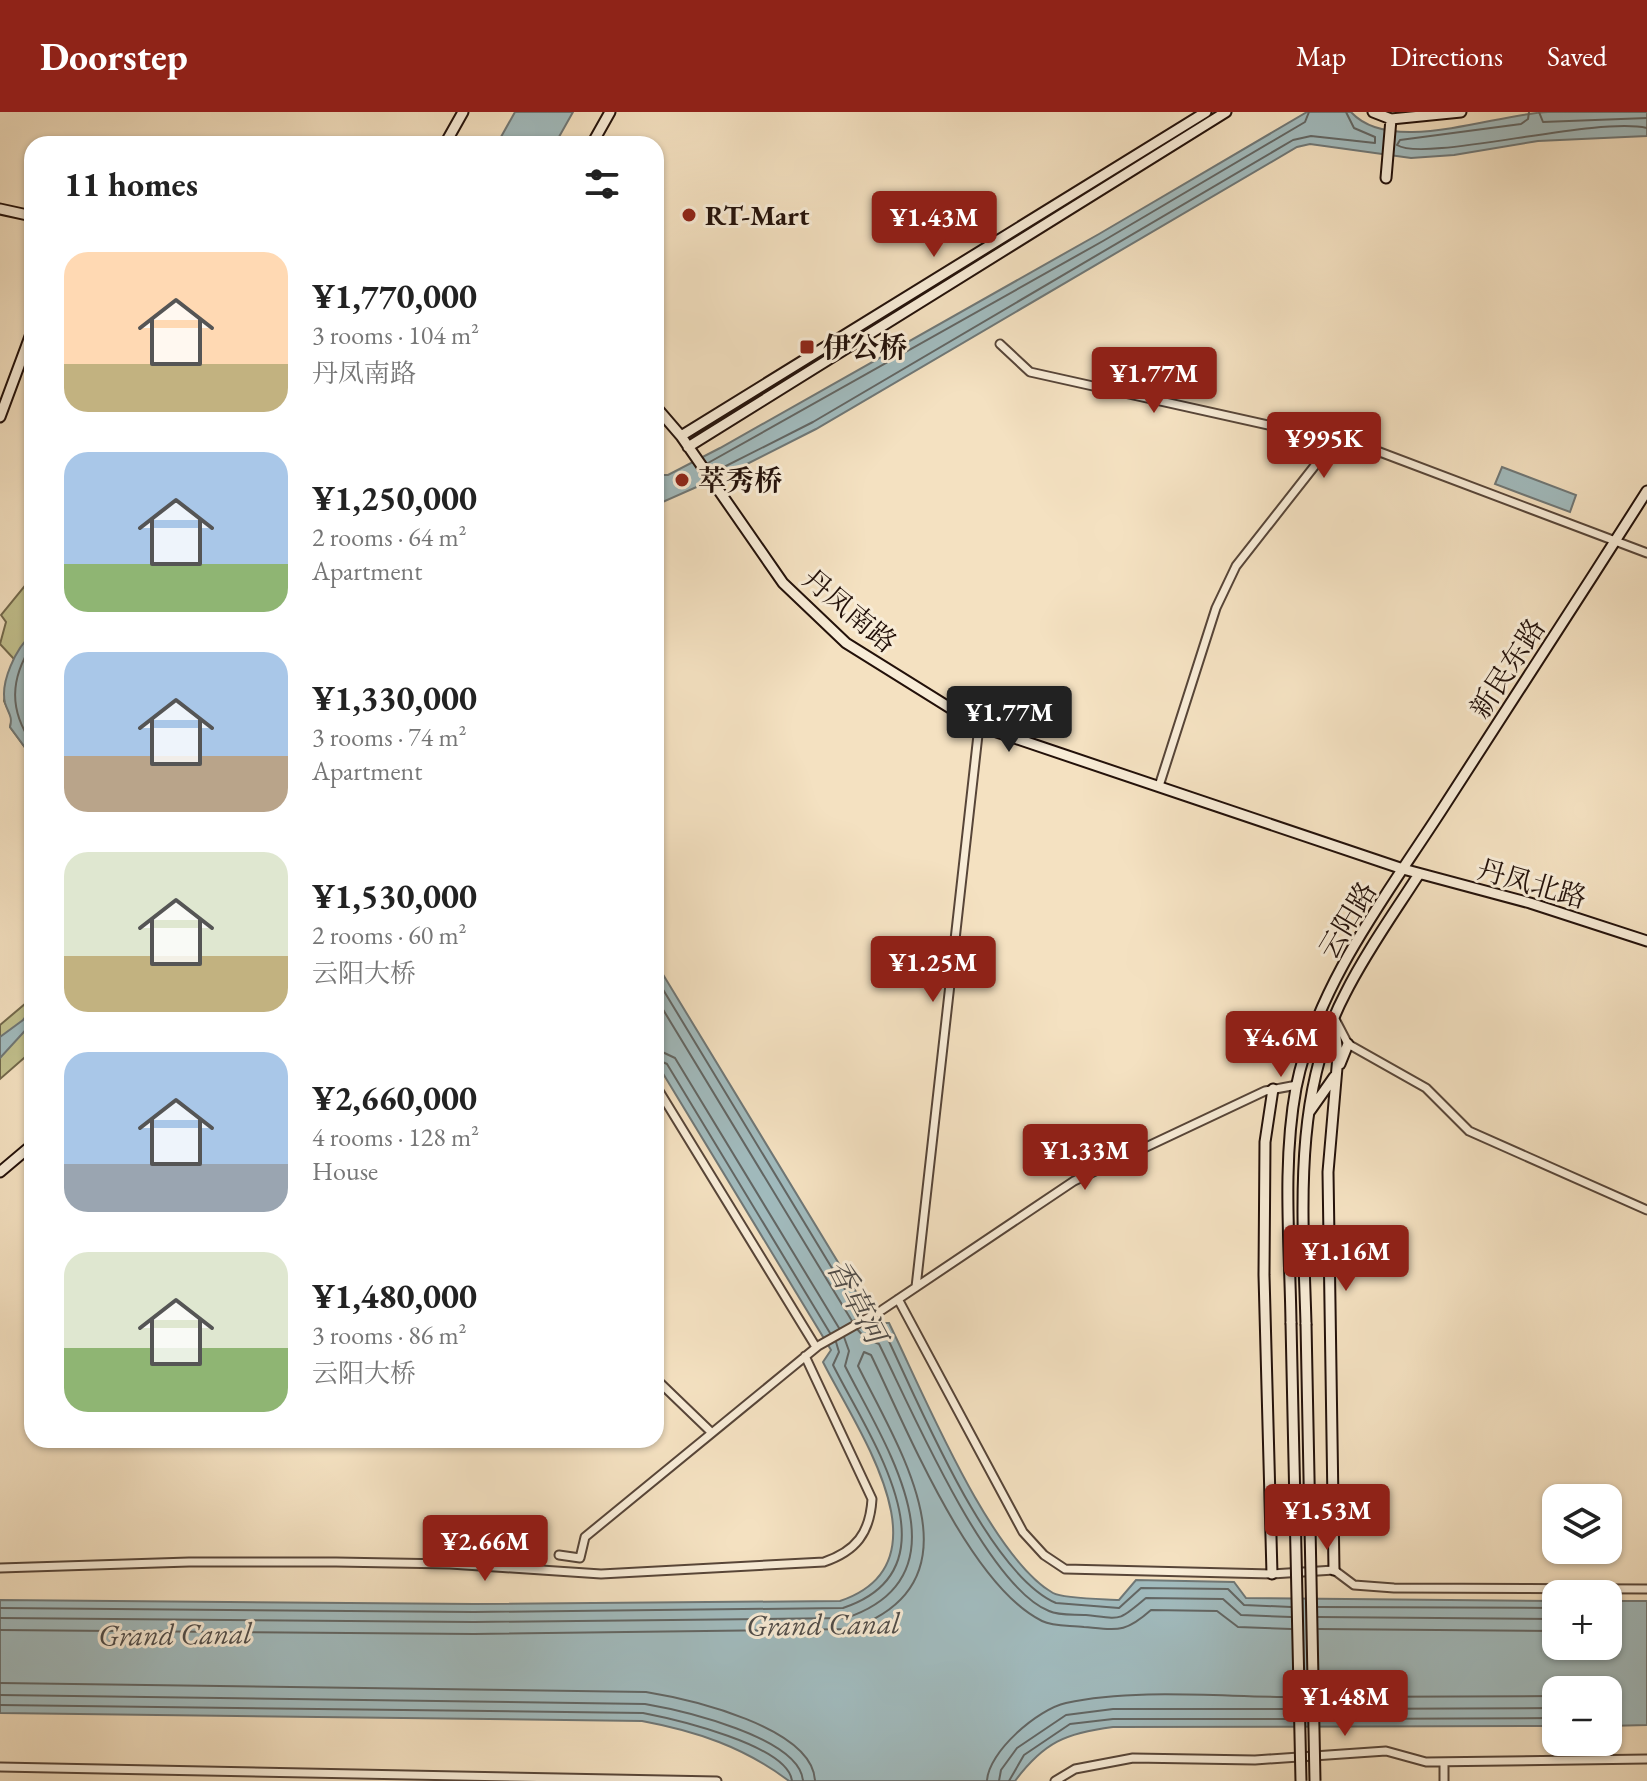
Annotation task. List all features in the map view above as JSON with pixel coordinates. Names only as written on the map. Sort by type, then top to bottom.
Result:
[{"type":"street","points":[[450,136],[463,112]]},
{"type":"street","points":[[596,136],[610,112]]},
{"type":"street","points":[[681,436],[1206,112]]},
{"type":"street","points":[[688,447],[1226,112]]},
{"type":"street","points":[[1373,112],[1391,121],[1461,112]]},
{"type":"street","points":[[1386,178],[1391,121]]},
{"type":"street","points":[[0,209],[24,214]]},
{"type":"street","points":[[1000,344],[1030,372],[1363,445],[1647,553]]},
{"type":"street","points":[[0,417],[24,352]]},
{"type":"street","name":"丹凤南路","points":[[664,416],[783,583],[846,643],[979,726],[1403,869]]},
{"type":"street","points":[[1159,786],[1216,608],[1236,566],[1335,440]]},
{"type":"street","name":"新民东路","points":[[1403,869],[1647,491]]},
{"type":"street","points":[[916,1287],[979,726]]},
{"type":"street","name":"丹凤北路","points":[[1403,869],[1530,903],[1647,941]]},
{"type":"street","name":"云阳路","points":[[1301,1781],[1289,1167],[1297,1085],[1315,1022],[1403,869]]},
{"type":"street","name":"云阳路","points":[[1315,1781],[1304,1149],[1308,1113],[1323,1047],[1344,995],[1419,874]]},
{"type":"street","points":[[1334,1019],[1348,1044],[1426,1088],[1469,1131],[1647,1210]]},
{"type":"street","points":[[1334,1019],[1336,1073],[1328,1172],[1334,1570]]},
{"type":"street","points":[[1308,1113],[1336,1073],[1348,1044]]},
{"type":"street","points":[[559,1555],[580,1558],[585,1537],[710,1431],[817,1347],[882,1310],[1074,1181],[1273,1089],[1297,1085]]},
{"type":"street","points":[[1272,1574],[1264,1275],[1265,1142],[1273,1089]]},
{"type":"street","points":[[664,1099],[817,1347]]},
{"type":"street","points":[[0,1172],[24,1152]]},
{"type":"street","points":[[898,1299],[1023,1532],[1044,1555],[1065,1569],[1272,1574],[1334,1570],[1354,1585],[1394,1588],[1647,1589]]},
{"type":"street","points":[[0,1568],[336,1562],[450,1564],[601,1574],[824,1562],[843,1555],[858,1544],[871,1516],[872,1499],[805,1356]]},
{"type":"street","points":[[664,1387],[710,1431]]},
{"type":"street","points":[[1055,1781],[1075,1769],[1133,1758],[1255,1760],[1386,1751],[1426,1762],[1647,1759]]},
{"type":"street","points":[[1444,1762],[1444,1781]]},
{"type":"street","points":[[0,1767],[717,1781]]},
{"type":"shaded area","points":[[24,587],[24,746],[10,727],[12,718],[4,701],[14,659],[0,644],[6,622],[1,615]]},
{"type":"shaded area","points":[[24,1005],[24,1058],[0,1079],[0,1025]]},
{"type":"water","points":[[515,112],[573,112],[560,136],[502,136]]},
{"type":"water","points":[[1307,112],[1351,112],[1369,125],[1391,131],[1417,132],[1548,112],[1647,112],[1647,136],[1538,141],[1454,155],[1411,158],[1310,144],[1297,147],[816,429],[664,501],[664,475],[720,448],[1099,234]]},
{"type":"water","points":[[1502,467],[1576,495],[1570,512],[1495,484]]},
{"type":"water","points":[[24,643],[24,746],[10,727],[11,717],[4,695],[11,666]]},
{"type":"water","points":[[664,976],[875,1323],[889,1323],[982,1509],[1005,1545],[1029,1574],[1053,1593],[1075,1598],[1119,1600],[1136,1580],[1234,1582],[1246,1598],[1542,1601],[1542,1660],[1622,1660],[1622,1601],[1647,1601],[1647,1725],[1622,1726],[1622,1676],[1542,1676],[1542,1726],[1113,1727],[1069,1736],[1046,1748],[1015,1781],[789,1781],[755,1759],[719,1742],[642,1721],[0,1713],[0,1600],[474,1604],[840,1601],[873,1583],[890,1557],[893,1526],[886,1492],[873,1457],[823,1362],[831,1350],[664,1075]]},
{"type":"water","points":[[23,1020],[24,1032],[0,1058],[0,1037]]},
{"type":"place","name":"RT-Mart","points":[[689,215]]},
{"type":"place","name":"伊公桥","points":[[807,347]]},
{"type":"place","name":"萃秀桥","points":[[682,480]]},
{"type":"water label","name":"香草河","points":[[857,1301]]},
{"type":"water label","name":"Grand Canal","points":[[823,1624]]},
{"type":"water label","name":"Grand Canal","points":[[175,1634]]}]
